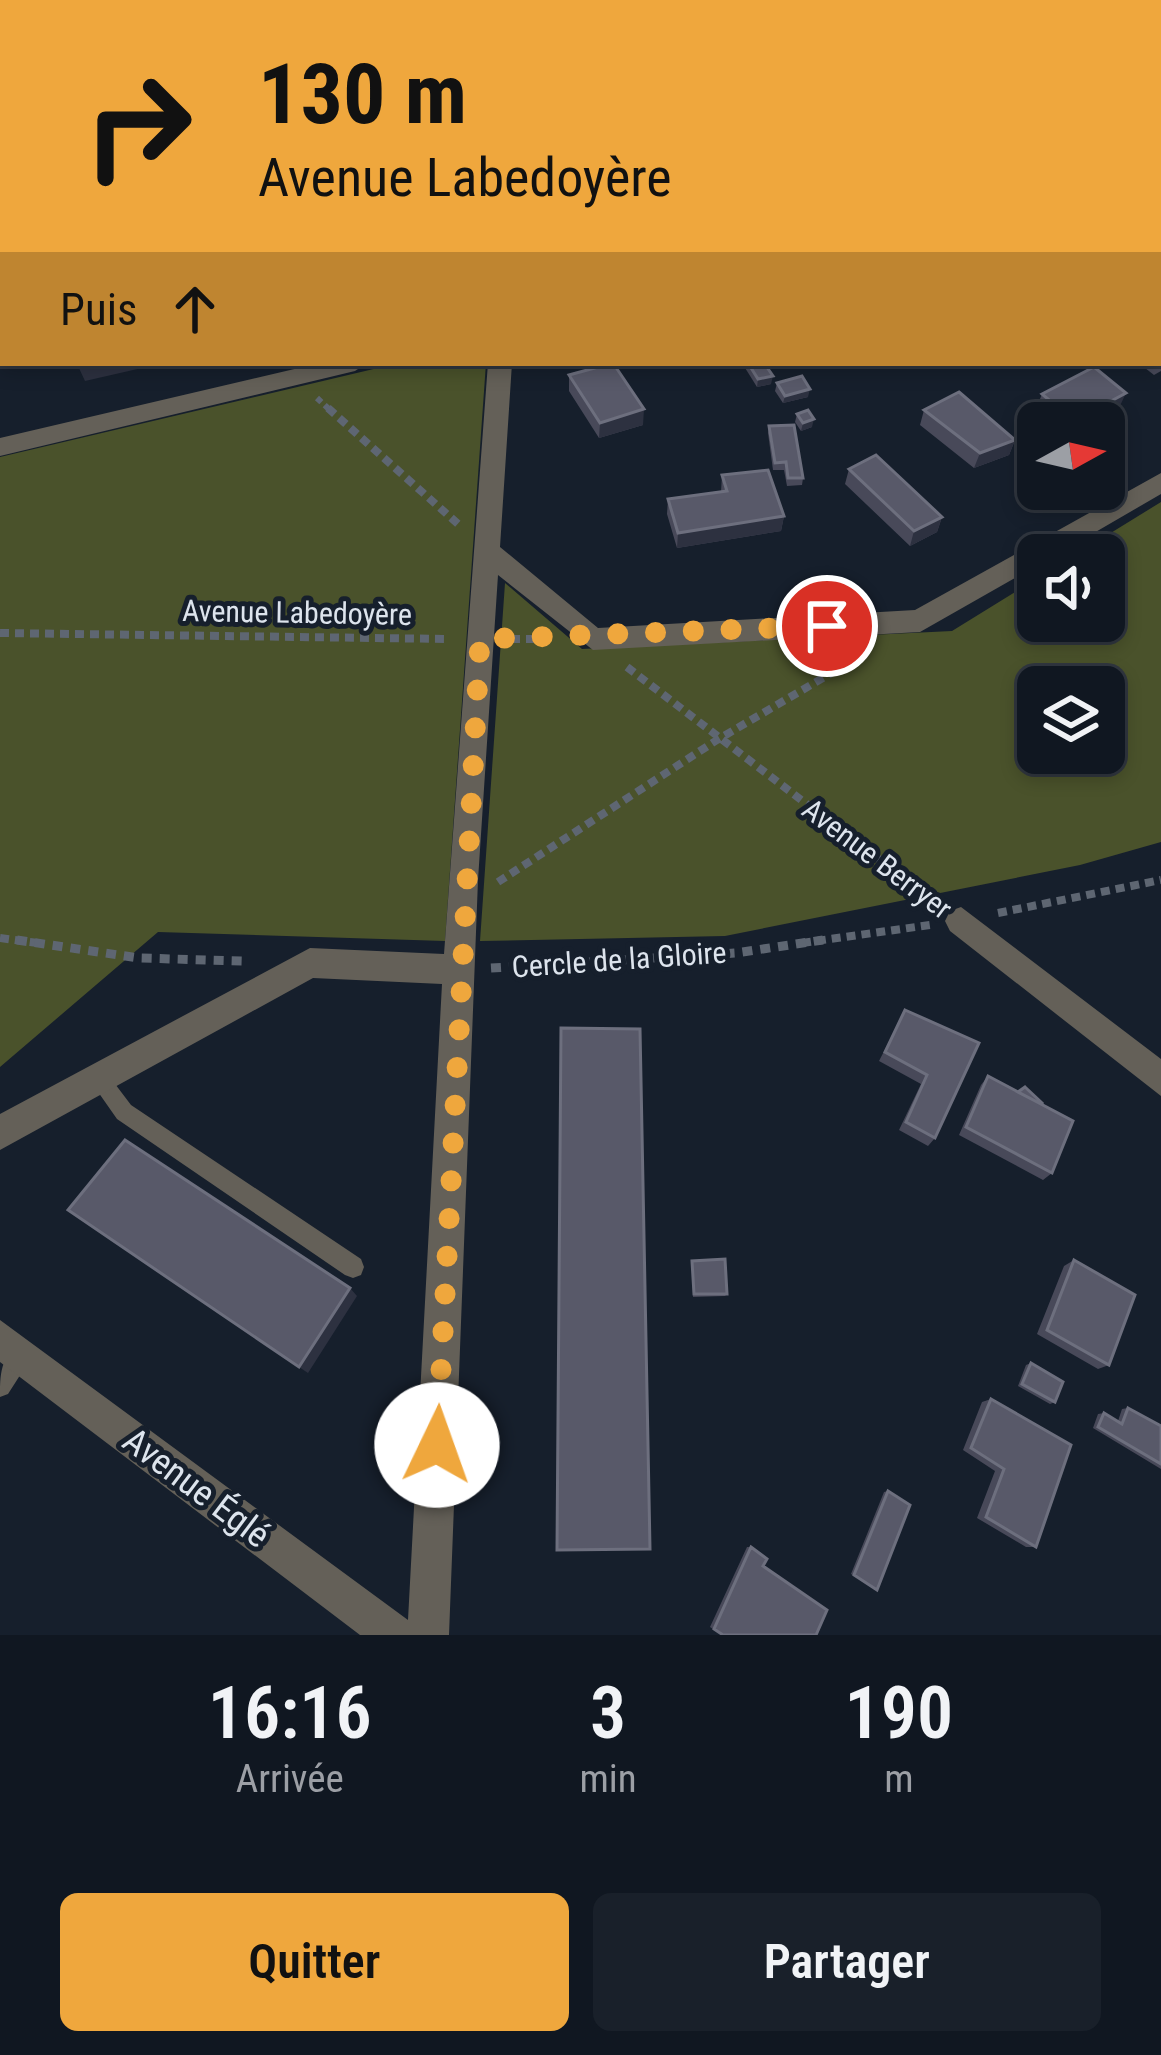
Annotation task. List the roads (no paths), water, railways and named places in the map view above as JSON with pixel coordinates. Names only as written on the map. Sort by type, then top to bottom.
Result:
[{"type":"street","points":[[0,447],[344,366]]},
{"type":"street","points":[[428,1635],[462,905],[500,366]]},
{"type":"street","points":[[487,550],[593,639],[920,621],[1161,482]]},
{"type":"street","name":"Avenue Berryer","points":[[961,921],[1161,1080]]},
{"type":"street","points":[[0,1133],[310,964],[459,970]]},
{"type":"street","name":"Avenue Églé","points":[[7,1360],[394,1635]]},
{"type":"lane","points":[[99,1079],[124,1112],[353,1267]]}]
